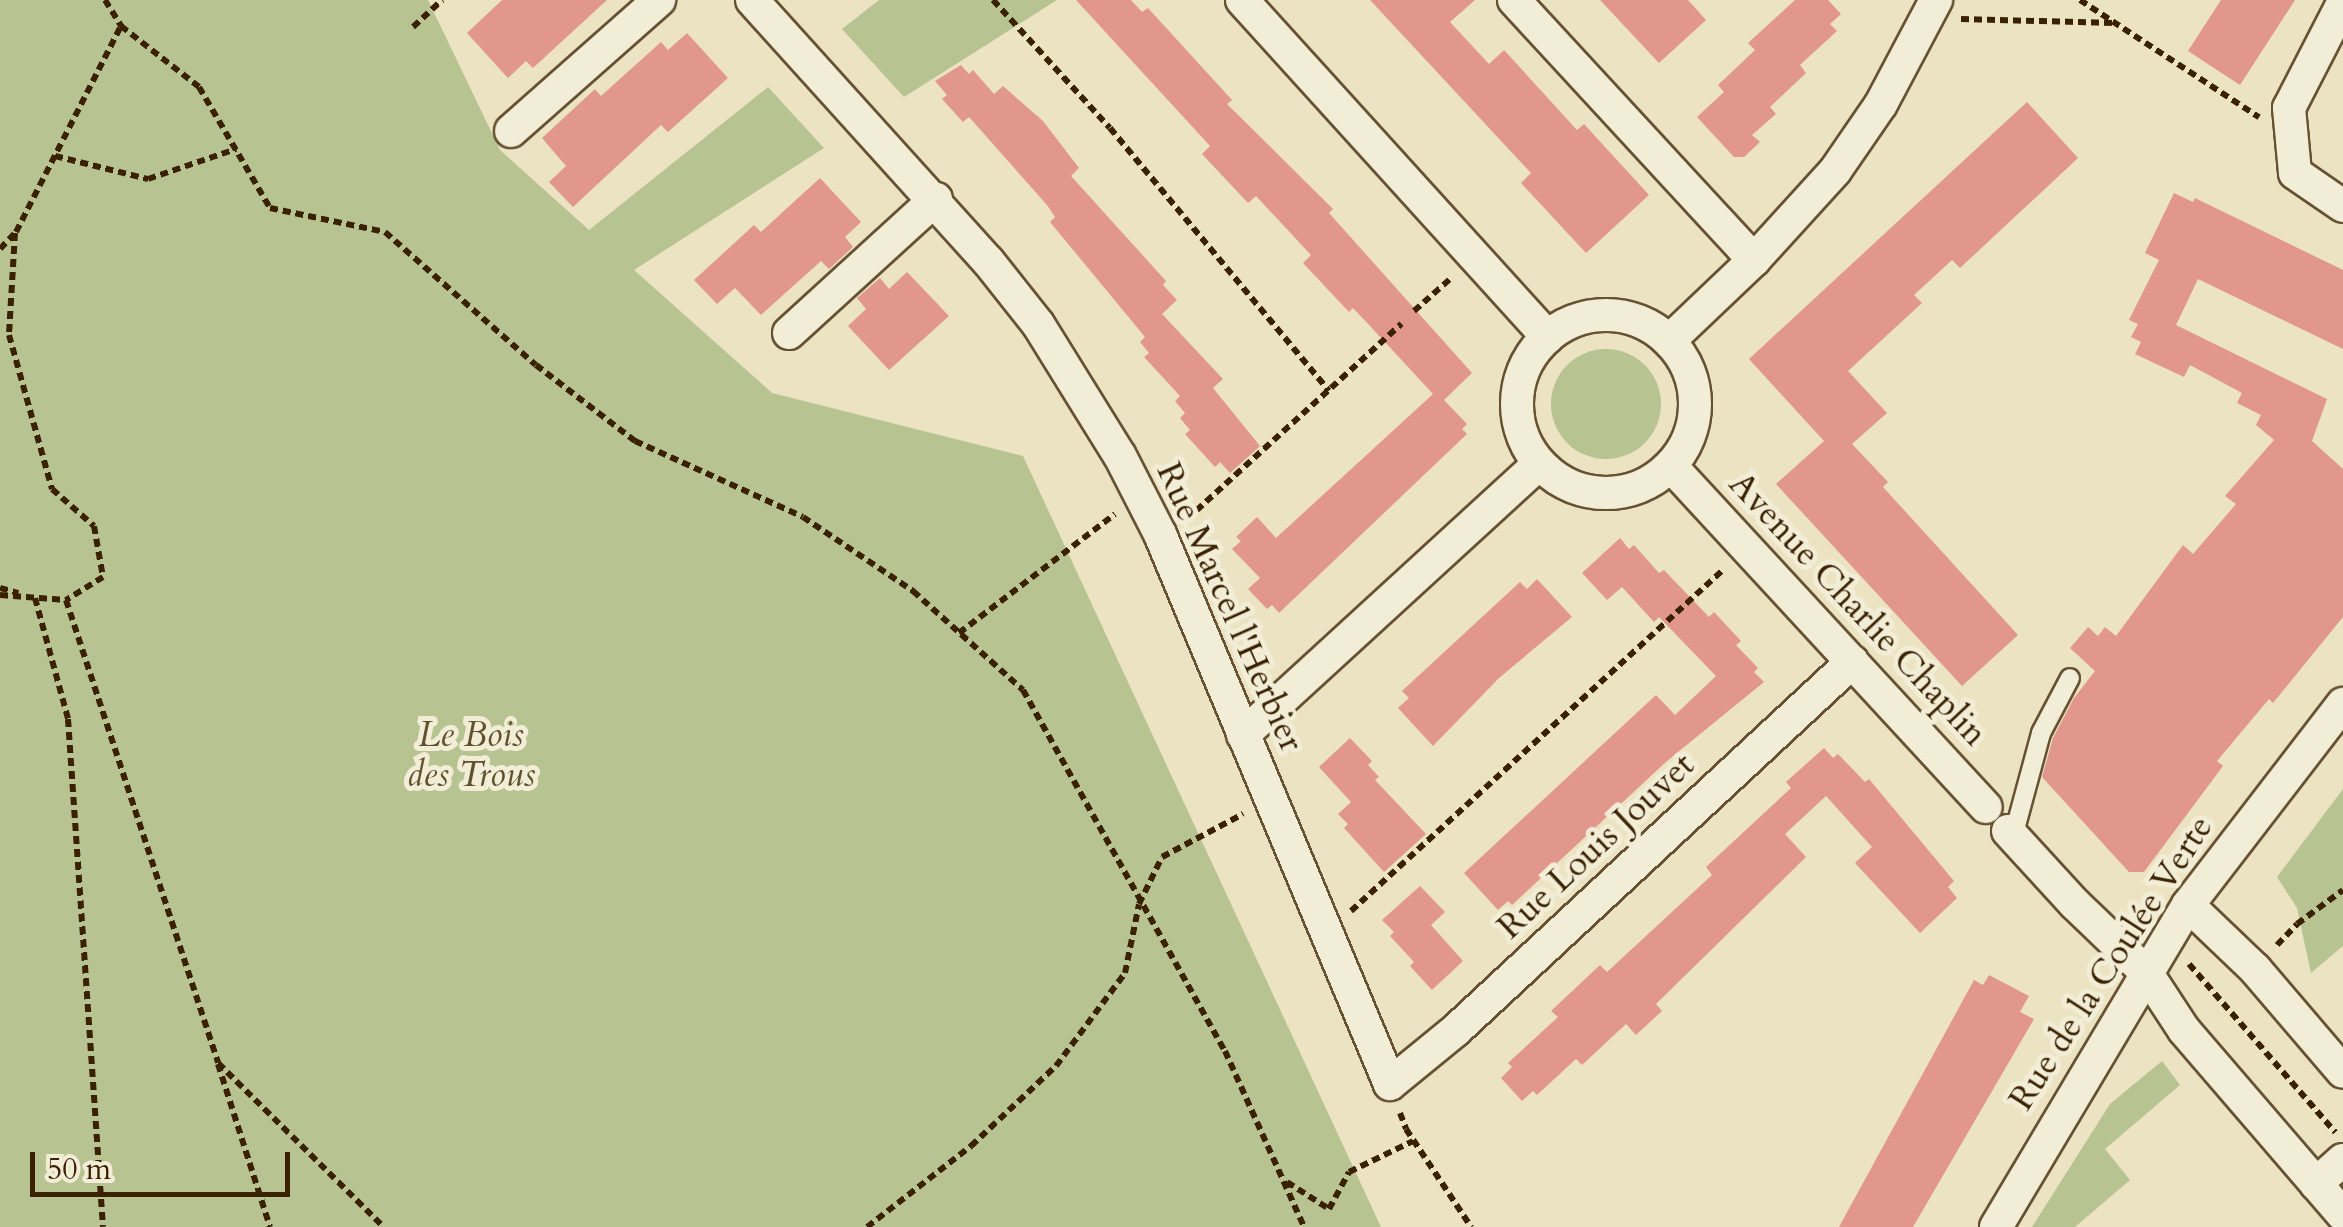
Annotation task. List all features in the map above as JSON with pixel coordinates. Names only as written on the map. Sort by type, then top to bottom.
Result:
[{"type":"street","points":[[511,130],[659,0]]},
{"type":"street","name":"Rue Marcel l'Herbier","points":[[752,0],[936,199],[1038,324],[1140,495],[1160,534],[1390,1084]]},
{"type":"street","points":[[1242,0],[1548,337]]},
{"type":"street","points":[[1514,0],[1754,260]]},
{"type":"street","points":[[2343,3],[2289,108],[2294,174],[2343,206]]},
{"type":"street","points":[[1669,341],[1754,260],[1835,170],[1880,104],[1932,9]]},
{"type":"street","points":[[789,332],[936,199]]},
{"type":"street","points":[[1596,316],[1622,317],[1648,326],[1669,341],[1686,364],[1694,389],[1690,430],[1671,466],[1648,484],[1620,492],[1590,492],[1562,482],[1539,464],[1524,440],[1517,413],[1519,385],[1529,358],[1548,337],[1570,322],[1596,316]]},
{"type":"street","points":[[1243,735],[1539,464]]},
{"type":"street","name":"Avenue Charlie Chaplin","points":[[1671,466],[2003,825],[2146,972],[2184,1030],[2343,1215]]},
{"type":"street","name":"Rue Louis Jouvet","points":[[1390,1084],[1456,1030],[1852,662]]},
{"type":"street","name":"Rue de la Coulée Verte","points":[[1996,1227],[2188,905],[2343,704]]},
{"type":"street","points":[[2188,905],[2255,969],[2343,1072]]},
{"type":"street","points":[[2316,1184],[2343,1160]]},
{"type":"lane","points":[[2003,825],[2041,733],[2070,678]]},
{"type":"path","points":[[105,0],[121,26],[199,87],[270,208],[385,232],[536,365],[635,440],[803,517],[912,591],[1023,690],[1139,904],[1225,1051],[1304,1227]]},
{"type":"path","points":[[413,27],[442,0]]},
{"type":"path","points":[[993,0],[1110,128],[1329,391]]},
{"type":"path","points":[[2080,0],[2291,138]]},
{"type":"path","points":[[1932,9],[2115,23]]},
{"type":"path","points":[[0,248],[16,232],[121,26]]},
{"type":"path","points":[[55,156],[148,179],[236,149]]},
{"type":"path","points":[[0,592],[66,600],[103,576],[94,526],[52,489],[8,335],[16,232]]},
{"type":"path","points":[[1414,312],[1474,257]]},
{"type":"path","points":[[1160,534],[1198,514],[1401,324]]},
{"type":"path","points":[[960,634],[1140,495]]},
{"type":"path","points":[[1324,926],[1354,909],[1747,548]]},
{"type":"path","points":[[37,598],[68,719],[103,1227]]},
{"type":"path","points":[[66,600],[270,1227]]},
{"type":"path","points":[[867,1227],[970,1146],[1056,1066],[1125,973],[1139,904],[1162,857],[1270,799]]},
{"type":"path","points":[[2184,1030],[2255,969],[2297,924],[2343,890]]},
{"type":"path","points":[[2189,963],[2343,1142]]},
{"type":"path","points":[[218,1063],[384,1227]]},
{"type":"path","points":[[1390,1084],[1413,1141],[1471,1227]]},
{"type":"path","points":[[1286,1182],[1329,1209],[1348,1172],[1413,1141]]},
{"type":"green space","name":"Le Bois des Trous","points":[[0,0],[428,0],[500,150],[589,230],[768,87],[824,148],[634,270],[772,393],[1023,456],[1381,1227],[0,1227]]},
{"type":"green space","points":[[879,0],[1057,0],[904,97],[842,29]]},
{"type":"green space","points":[[1606,349],[1627,353],[1645,365],[1657,383],[1661,404],[1657,425],[1645,443],[1627,455],[1606,459],[1585,455],[1567,443],[1555,425],[1551,404],[1555,383],[1567,365],[1585,353]]},
{"type":"green space","points":[[2343,789],[2343,946],[2311,973],[2297,908],[2277,877]]},
{"type":"green space","points":[[2162,1061],[2180,1085],[2105,1149],[2130,1180],[2075,1227],[2032,1227],[2110,1104]]},
{"type":"building","points":[[502,0],[607,0],[533,68],[526,61],[508,78],[467,33]]},
{"type":"building","points":[[1076,0],[1131,0],[1142,12],[1148,8],[1232,100],[1227,104],[1333,209],[1329,213],[1472,373],[1444,400],[1467,424],[1462,429],[1467,434],[1279,613],[1272,605],[1267,609],[1248,589],[1260,578],[1232,549],[1241,541],[1236,537],[1257,517],[1276,538],[1433,394],[1353,308],[1349,312],[1303,263],[1311,255],[1256,196],[1248,203],[1202,154],[1210,146]]},
{"type":"building","points":[[1370,0],[1475,0],[1450,22],[1489,64],[1504,50],[1577,130],[1584,124],[1649,195],[1586,253],[1521,183],[1531,173]]},
{"type":"building","points":[[1600,0],[1688,0],[1706,20],[1659,63]]},
{"type":"building","points":[[1795,0],[1828,0],[1841,14],[1830,24],[1837,31],[1800,65],[1806,73],[1770,107],[1776,114],[1752,135],[1760,142],[1744,157],[1734,157],[1697,117],[1724,92],[1718,85],[1755,50],[1748,43]]},
{"type":"building","points":[[2221,0],[2295,0],[2240,85],[2188,51]]},
{"type":"building","points":[[687,33],[728,78],[668,132],[661,125],[573,207],[549,182],[566,166],[542,138],[595,89],[601,96],[661,42],[668,50]]},
{"type":"building","points":[[961,65],[969,74],[973,70],[994,94],[1003,86],[1043,121],[1079,168],[1071,176],[1166,281],[1163,285],[1177,300],[1162,314],[1223,379],[1213,388],[1260,446],[1230,473],[1220,462],[1215,467],[1185,434],[1190,430],[1180,418],[1185,413],[1175,401],[1180,396],[1144,357],[1149,353],[1140,342],[1145,337],[1050,222],[1055,217],[1047,205],[969,117],[963,122],[942,99],[947,95],[935,81]]},
{"type":"building","points":[[2027,102],[2078,158],[1960,268],[1952,260],[1914,295],[1922,303],[1848,371],[1887,413],[1852,444],[1888,482],[1883,487],[2018,635],[1962,686],[1776,484],[1824,441],[1749,359]]},
{"type":"building","points":[[820,178],[861,222],[845,237],[853,247],[829,269],[821,261],[761,315],[735,288],[717,304],[694,280],[754,225],[761,232]]},
{"type":"building","points":[[2174,193],[2193,202],[2195,198],[2343,270],[2343,349],[2198,279],[2176,325],[2327,399],[2312,441],[2343,469],[2343,617],[2273,703],[2269,699],[2217,761],[2223,766],[2144,872],[2129,872],[2042,777],[2053,738],[2074,698],[2095,671],[2070,648],[2088,627],[2098,636],[2105,627],[2116,636],[2183,545],[2193,554],[2236,504],[2225,496],[2274,440],[2256,425],[2261,415],[2237,403],[2242,393],[2190,365],[2184,377],[2135,354],[2141,342],[2131,337],[2138,324],[2129,320],[2159,260],[2145,253]]},
{"type":"building","points":[[907,272],[949,316],[889,370],[848,326],[866,309],[857,298],[880,278],[889,289]]},
{"type":"building","points":[[1620,538],[1629,549],[1634,545],[1659,573],[1664,570],[1709,617],[1714,612],[1741,641],[1736,645],[1758,668],[1754,672],[1764,682],[1667,761],[1512,905],[1508,901],[1498,910],[1464,873],[1656,695],[1675,715],[1716,676],[1659,617],[1654,622],[1622,587],[1607,600],[1582,573]]},
{"type":"building","points":[[1537,579],[1572,617],[1499,678],[1433,746],[1398,708],[1409,698],[1402,691],[1520,582],[1527,589]]},
{"type":"building","points":[[1350,738],[1372,761],[1368,765],[1379,777],[1375,780],[1426,834],[1384,872],[1344,828],[1348,824],[1338,814],[1351,802],[1319,767]]},
{"type":"building","points":[[1824,748],[1833,758],[1838,754],[1865,782],[1869,779],[1954,881],[1948,887],[1957,898],[1920,933],[1855,863],[1872,847],[1826,796],[1785,834],[1806,857],[1656,1004],[1662,1011],[1636,1035],[1626,1024],[1582,1065],[1576,1059],[1537,1095],[1533,1091],[1522,1101],[1501,1078],[1512,1067],[1508,1063],[1558,1017],[1551,1011],[1600,965],[1607,972],[1712,875],[1706,867],[1791,788],[1786,782]]},
{"type":"building","points":[[1420,886],[1445,912],[1431,925],[1463,961],[1432,990],[1410,966],[1414,962],[1390,936],[1394,932],[1382,920]]},
{"type":"building","points":[[1989,975],[2029,996],[2020,1012],[2034,1019],[1913,1227],[1839,1227],[1974,980],[1983,985]]}]
